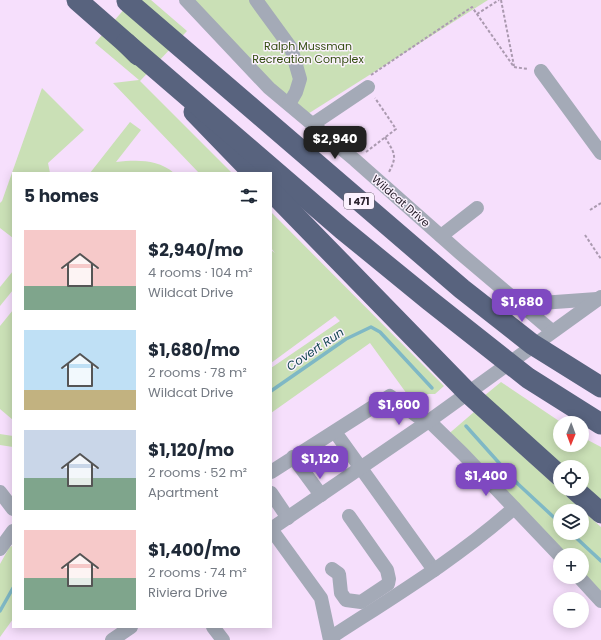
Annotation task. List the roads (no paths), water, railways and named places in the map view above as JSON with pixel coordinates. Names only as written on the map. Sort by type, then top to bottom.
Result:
[{"type":"highway","points":[[77,0],[342,229],[440,309],[528,378],[601,424]]},
{"type":"highway","name":"I 471","points":[[126,0],[462,288],[532,344],[601,388]]},
{"type":"highway","points":[[126,43],[253,172]]},
{"type":"highway","points":[[272,192],[468,393],[553,470]]},
{"type":"highway","points":[[582,496],[601,514]]},
{"type":"street","name":"Wildcat Drive","points":[[186,0],[270,88],[552,332]]},
{"type":"street","points":[[256,0],[291,48],[300,79],[296,92],[289,104]]},
{"type":"street","points":[[541,71],[601,153]]},
{"type":"street","points":[[313,124],[368,88]]},
{"type":"street","points":[[441,236],[477,208]]},
{"type":"street","points":[[509,295],[531,302],[541,303],[599,298]]},
{"type":"street","points":[[272,528],[429,421],[599,298]]},
{"type":"street","points":[[272,471],[390,396],[417,416],[429,421],[463,454],[553,549]]},
{"type":"street","points":[[335,432],[434,570]]},
{"type":"street","points":[[293,457],[321,495]]},
{"type":"street","points":[[0,492],[12,508]]},
{"type":"street","points":[[272,494],[288,518]]},
{"type":"street","points":[[272,530],[321,598],[330,639],[472,543],[514,508]]},
{"type":"street","points":[[332,569],[339,574],[341,593],[346,600],[361,602],[388,584],[389,579],[387,570],[349,516]]},
{"type":"street","points":[[0,549],[12,533]]},
{"type":"street","points":[[585,584],[601,601]]},
{"type":"street","points":[[112,640],[130,628]]},
{"type":"street","points":[[214,628],[223,640]]},
{"type":"waterway","name":"Covert Run","points":[[272,390],[346,339],[371,327],[380,332],[432,388]]},
{"type":"waterway","points":[[466,426],[518,484],[553,516]]},
{"type":"waterway","points":[[578,540],[601,561]]},
{"type":"waterway","name":"Covert Run","points":[[0,611],[12,590]]},
{"type":"park label","name":"Ralph Mussman Recreation Complex","points":[[308,52]]}]
